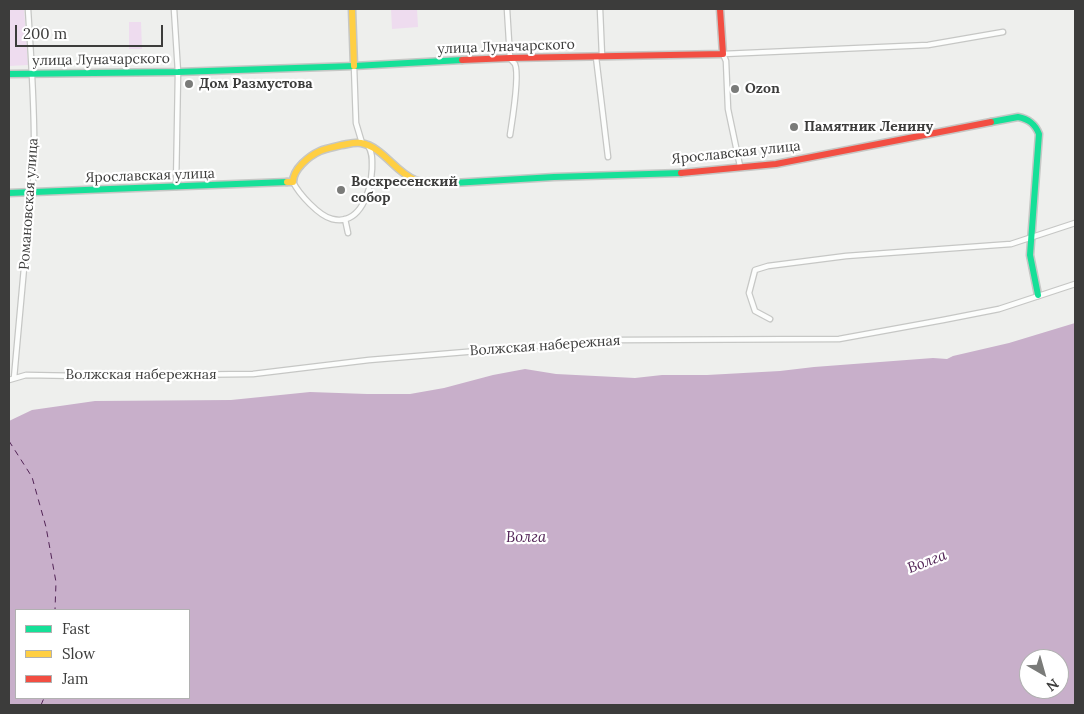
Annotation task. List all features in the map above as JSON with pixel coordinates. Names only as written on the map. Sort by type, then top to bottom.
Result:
[{"type":"street","name":"Романовская улица","points":[[14,378],[30,202],[33,193],[34,135],[28,9]]},
{"type":"street","points":[[174,9],[178,72],[176,187]]},
{"type":"street","points":[[352,9],[356,123],[365,145],[372,154],[371,182],[362,205],[352,216],[345,219],[332,219],[323,215],[303,196],[293,182],[293,178],[300,166],[318,152],[341,144],[365,145]]},
{"type":"street","points":[[506,9],[510,58],[514,64],[516,74],[510,135]]},
{"type":"street","points":[[600,9],[599,56],[608,157]]},
{"type":"street","points":[[720,9],[723,54],[726,61],[728,109],[740,166]]},
{"type":"street","name":"улица Луначарского","points":[[9,74],[178,72],[510,58],[723,54],[928,45],[1003,32]]},
{"type":"street","name":"Ярославская улица","points":[[365,145],[377,150],[392,165],[407,176],[424,182],[472,182],[677,173],[776,164],[1018,117],[1034,124],[1039,134],[1030,237],[1030,255],[1038,295]]},
{"type":"street","name":"Ярославская улица","points":[[9,193],[293,182]]},
{"type":"street","points":[[345,219],[348,233]]},
{"type":"street","points":[[770,319],[755,311],[750,293],[755,270],[768,266],[846,256],[1011,244],[1075,223]]},
{"type":"street","name":"Волжская набережная","points":[[9,380],[26,375],[253,374],[369,360],[618,340],[839,339],[999,309],[1075,284]]},
{"type":"shaded area","points":[[9,9],[24,9],[28,65],[9,66]]},
{"type":"shaded area","points":[[391,9],[417,9],[418,27],[392,29]]},
{"type":"shaded area","points":[[129,22],[141,22],[142,49],[129,49]]},
{"type":"water","name":"Волга","points":[[1075,323],[1075,705],[9,705],[9,421],[32,410],[95,401],[231,400],[310,392],[410,394],[525,369],[556,374],[635,378],[662,375],[707,375],[780,371],[933,358],[947,359]]},
{"type":"ferry route","points":[[9,441],[32,477],[46,527],[56,582],[55,609]]},
{"type":"ferry route","points":[[41,705],[44,699]]},
{"type":"traffic: fast","points":[[9,74],[178,72],[462,60]]},
{"type":"traffic: fast","points":[[991,122],[1018,117],[1036,127],[1039,134],[1030,255],[1038,295]]},
{"type":"traffic: fast","points":[[453,183],[554,177],[681,173]]},
{"type":"traffic: fast","points":[[9,193],[287,182]]},
{"type":"traffic: slow","points":[[352,9],[354,66]]},
{"type":"traffic: slow","points":[[287,182],[293,182],[299,168],[316,153],[359,143],[376,149],[401,171],[415,180],[429,183],[453,183]]},
{"type":"traffic: jam","points":[[462,60],[723,54],[720,9]]},
{"type":"traffic: jam","points":[[681,173],[776,164],[991,122]]},
{"type":"place","name":"Дом Размустова","points":[[189,84]]},
{"type":"place","name":"Ozon","points":[[735,89]]},
{"type":"place","name":"Памятник Ленину","points":[[794,127]]},
{"type":"place","name":"Воскресенский собор","points":[[341,190]]}]
